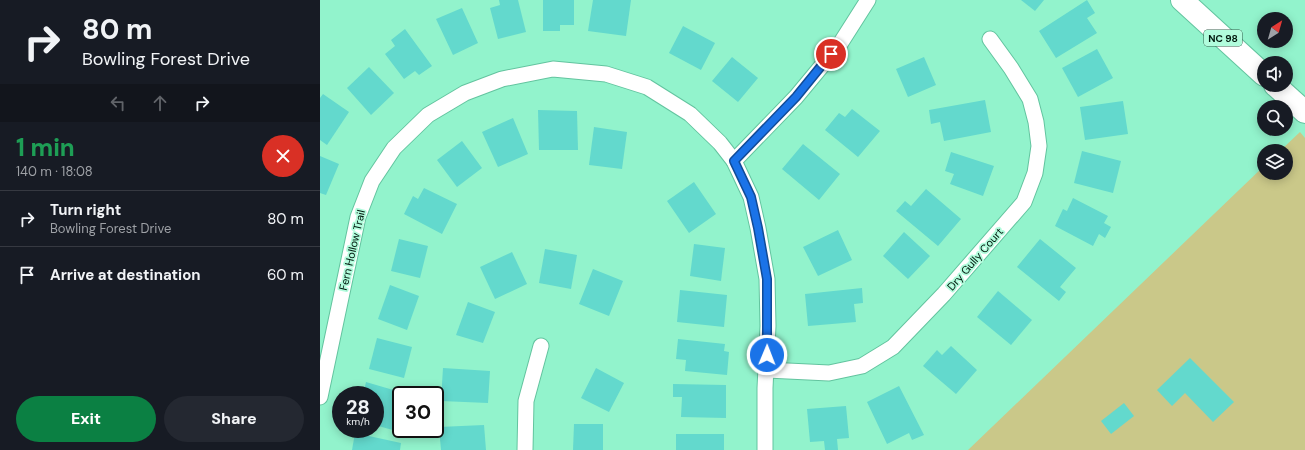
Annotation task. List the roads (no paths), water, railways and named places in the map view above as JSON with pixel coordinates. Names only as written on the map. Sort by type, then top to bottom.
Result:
[{"type":"highway","name":"NC 98","points":[[1182,0],[1257,69]]},
{"type":"highway","points":[[1283,92],[1305,112]]},
{"type":"street","points":[[734,161],[796,97],[840,44],[868,0]]},
{"type":"street","name":"Dry Gully Court","points":[[766,370],[829,373],[862,366],[893,347],[944,294],[1024,202],[1035,173],[1039,146],[1036,122],[1030,98],[990,39]]},
{"type":"street","name":"Fern Hollow Trail","points":[[320,398],[358,217],[372,181],[394,148],[428,116],[465,93],[502,79],[553,69],[606,74],[647,87],[690,114],[720,143],[734,161],[751,197],[767,279],[765,450]]},
{"type":"street","points":[[525,450],[526,401],[541,346]]}]
